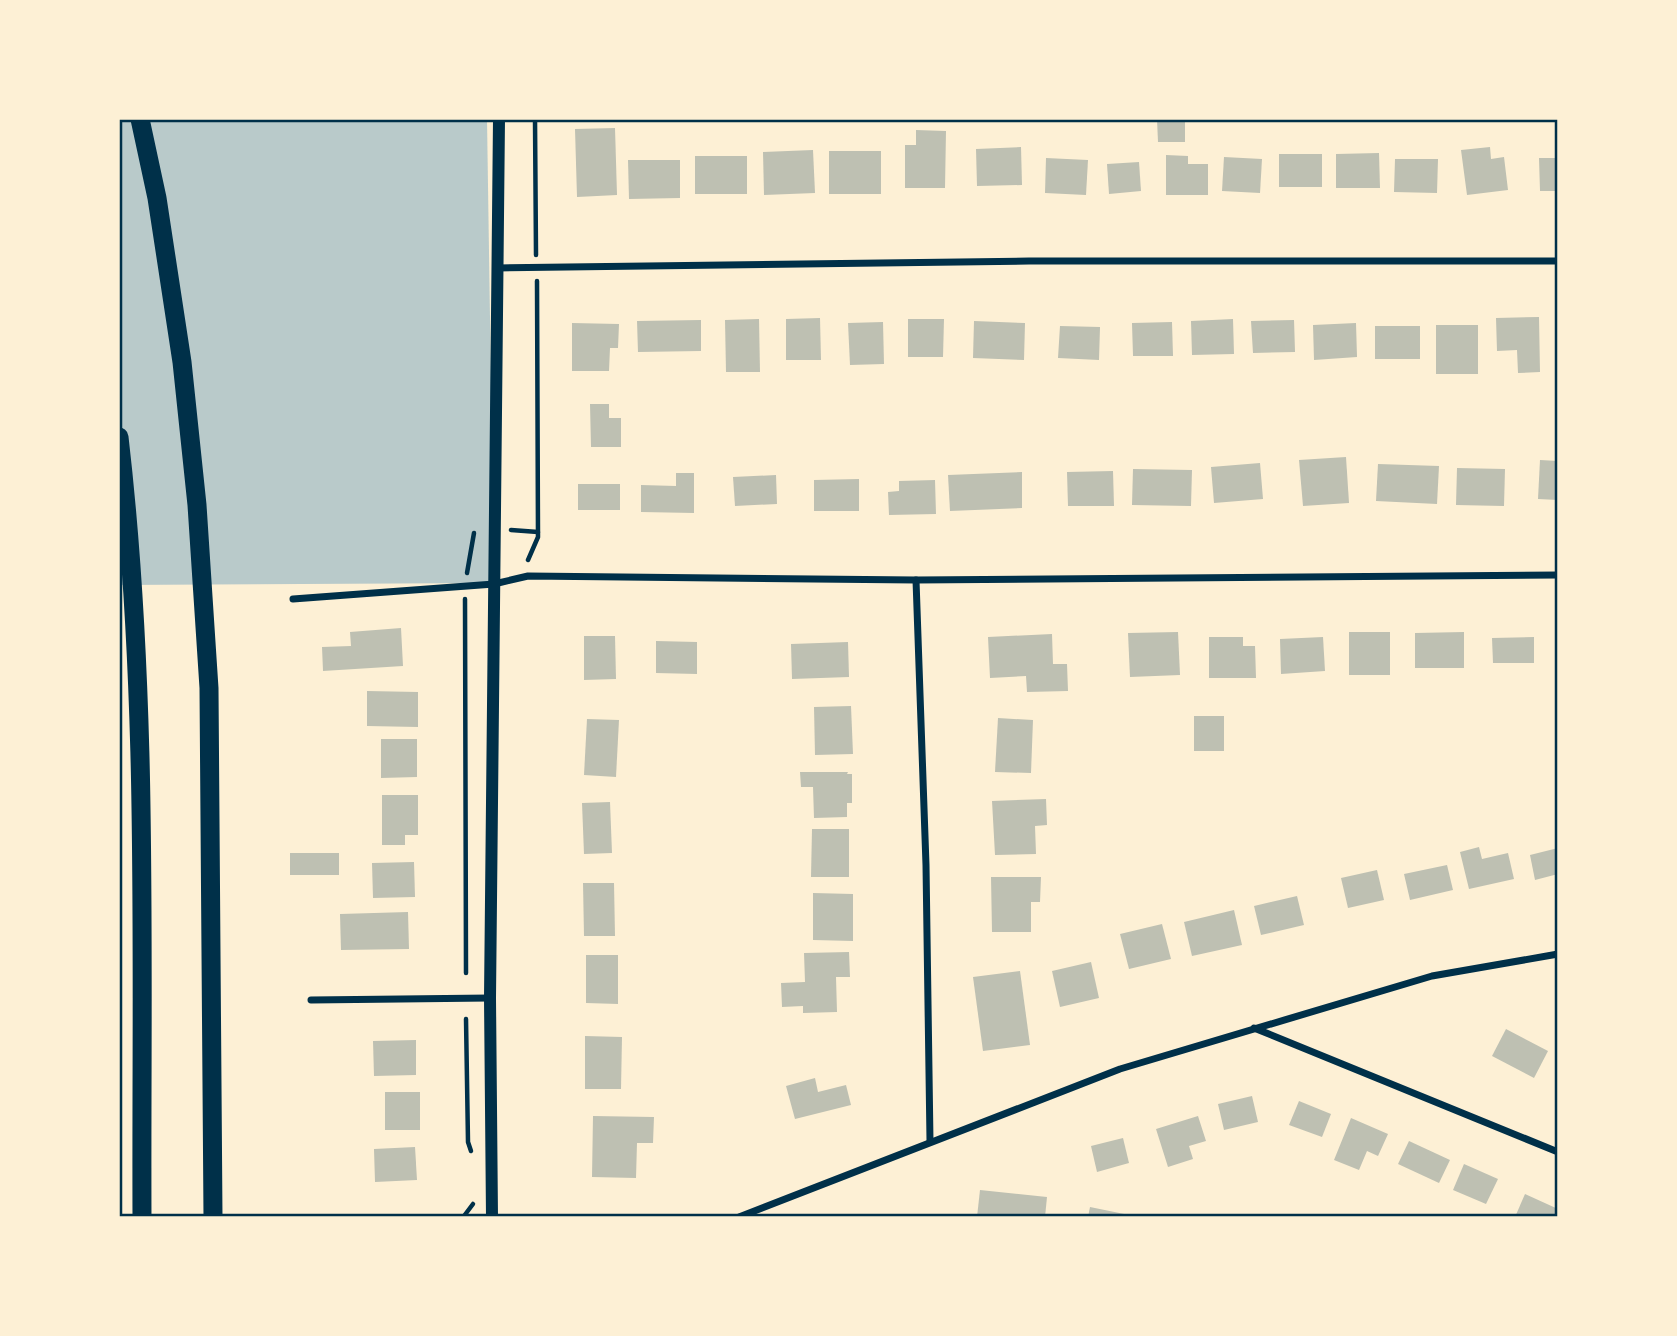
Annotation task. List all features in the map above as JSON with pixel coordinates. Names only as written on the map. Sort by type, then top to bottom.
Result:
[{"type":"highway","points":[[140,119],[157,198],[182,362],[197,505],[209,688],[212,1207]]},
{"type":"highway","points":[[119,437],[127,506],[138,688],[142,1214]]},
{"type":"street","points":[[492,1217],[490,998],[499,119]]},
{"type":"street","points":[[498,268],[1029,261],[1558,261]]},
{"type":"street","points":[[293,599],[494,584],[528,576],[916,580],[1558,575]]},
{"type":"street","points":[[916,580],[926,865],[930,1141]]},
{"type":"street","points":[[739,1217],[1120,1069],[1432,976],[1558,954]]},
{"type":"street","points":[[311,1000],[490,998]]},
{"type":"street","points":[[1253,1028],[1558,1152]]},
{"type":"path","points":[[528,576],[528,557],[538,537],[535,119]]},
{"type":"path","points":[[465,586],[466,972]]},
{"type":"path","points":[[466,1019],[468,1142],[474,1161]]},
{"type":"path","points":[[464,1216],[474,1203],[474,1192]]},
{"type":"shaded area","points":[[119,119],[487,119],[494,583],[119,585]]},
{"type":"building","points":[[1157,119],[1185,119],[1185,142],[1158,142]]},
{"type":"building","points":[[615,128],[617,195],[577,197],[575,129]]},
{"type":"building","points":[[916,130],[946,131],[945,188],[905,188],[905,145],[916,145]]},
{"type":"building","points":[[1021,147],[1022,185],[977,186],[976,149]]},
{"type":"building","points":[[1490,147],[1491,159],[1504,157],[1508,190],[1467,195],[1461,150]]},
{"type":"building","points":[[813,150],[815,193],[764,195],[763,152]]},
{"type":"building","points":[[829,151],[881,151],[881,194],[829,194]]},
{"type":"building","points":[[1379,153],[1380,188],[1336,188],[1336,154]]},
{"type":"building","points":[[1279,154],[1322,154],[1322,187],[1279,187]]},
{"type":"building","points":[[1166,155],[1188,156],[1188,164],[1208,164],[1208,195],[1166,195]]},
{"type":"building","points":[[695,156],[747,156],[747,194],[695,194]]},
{"type":"building","points":[[1224,157],[1262,159],[1260,193],[1222,191]]},
{"type":"building","points":[[1046,158],[1088,160],[1086,195],[1045,193]]},
{"type":"building","points":[[1539,158],[1558,158],[1558,191],[1540,191]]},
{"type":"building","points":[[1395,159],[1438,159],[1437,193],[1394,192]]},
{"type":"building","points":[[628,160],[680,160],[680,198],[629,199]]},
{"type":"building","points":[[1139,162],[1141,191],[1109,194],[1107,164]]},
{"type":"building","points":[[1539,317],[1540,372],[1518,373],[1517,350],[1497,351],[1496,318]]},
{"type":"building","points":[[820,318],[821,360],[786,360],[786,319]]},
{"type":"building","points":[[759,319],[760,372],[726,372],[725,320]]},
{"type":"building","points":[[908,319],[944,319],[943,357],[908,357]]},
{"type":"building","points":[[1233,319],[1234,354],[1192,355],[1191,321]]},
{"type":"building","points":[[701,320],[701,351],[638,352],[637,321]]},
{"type":"building","points":[[1294,320],[1295,352],[1253,353],[1251,321]]},
{"type":"building","points":[[974,321],[1025,323],[1024,360],[973,358]]},
{"type":"building","points":[[883,322],[884,364],[850,365],[848,323]]},
{"type":"building","points":[[1172,322],[1173,356],[1133,356],[1132,323]]},
{"type":"building","points":[[572,323],[619,324],[618,348],[610,348],[609,371],[572,371]]},
{"type":"building","points":[[1356,323],[1357,357],[1314,360],[1313,325]]},
{"type":"building","points":[[1436,325],[1478,325],[1478,374],[1436,374]]},
{"type":"building","points":[[1060,326],[1100,327],[1099,360],[1058,358]]},
{"type":"building","points":[[1375,326],[1420,326],[1420,359],[1375,359]]},
{"type":"building","points":[[590,404],[609,404],[609,418],[621,418],[621,447],[591,447]]},
{"type":"building","points":[[1346,457],[1349,503],[1303,506],[1299,460]]},
{"type":"building","points":[[1540,460],[1558,461],[1558,500],[1538,499]]},
{"type":"building","points":[[1260,463],[1263,499],[1214,503],[1211,467]]},
{"type":"building","points":[[1378,464],[1439,466],[1437,504],[1376,501]]},
{"type":"building","points":[[1457,468],[1505,469],[1504,506],[1456,505]]},
{"type":"building","points":[[1133,469],[1192,470],[1191,506],[1132,505]]},
{"type":"building","points":[[1113,471],[1114,506],[1068,506],[1067,472]]},
{"type":"building","points":[[1022,472],[1022,508],[950,511],[948,475]]},
{"type":"building","points":[[676,473],[694,473],[694,513],[641,512],[641,485],[676,486]]},
{"type":"building","points":[[776,475],[777,504],[735,506],[733,477]]},
{"type":"building","points":[[859,479],[859,511],[814,511],[814,480]]},
{"type":"building","points":[[935,480],[936,514],[889,515],[888,492],[899,491],[899,481]]},
{"type":"building","points":[[578,484],[620,484],[620,510],[578,510]]},
{"type":"building","points":[[401,628],[403,666],[323,671],[322,647],[351,646],[350,632]]},
{"type":"building","points":[[1178,632],[1180,675],[1130,677],[1128,633]]},
{"type":"building","points":[[1349,632],[1390,632],[1390,675],[1349,675]]},
{"type":"building","points":[[1464,632],[1464,668],[1415,668],[1415,633]]},
{"type":"building","points":[[1052,634],[1053,664],[1067,664],[1068,691],[1027,692],[1026,676],[990,678],[988,637]]},
{"type":"building","points":[[584,636],[615,636],[616,679],[584,680]]},
{"type":"building","points":[[1209,637],[1243,637],[1243,646],[1255,646],[1256,678],[1209,678]]},
{"type":"building","points":[[1323,637],[1325,671],[1281,674],[1280,639]]},
{"type":"building","points":[[1534,637],[1534,663],[1493,663],[1492,638]]},
{"type":"building","points":[[656,641],[697,642],[697,674],[656,673]]},
{"type":"building","points":[[848,642],[849,677],[792,679],[791,644]]},
{"type":"building","points":[[367,691],[418,692],[418,727],[367,726]]},
{"type":"building","points":[[851,706],[853,754],[815,755],[814,707]]},
{"type":"building","points":[[1194,716],[1224,716],[1224,751],[1194,751]]},
{"type":"building","points":[[998,718],[1033,720],[1031,773],[995,772]]},
{"type":"building","points":[[587,719],[619,720],[616,777],[584,775]]},
{"type":"building","points":[[381,739],[417,739],[417,777],[381,778]]},
{"type":"building","points":[[800,772],[852,774],[852,803],[847,803],[847,817],[814,818],[813,787],[801,787]]},
{"type":"building","points":[[382,795],[418,795],[418,835],[405,835],[405,845],[382,845]]},
{"type":"building","points":[[1046,799],[1047,825],[1035,826],[1036,854],[995,855],[992,801]]},
{"type":"building","points":[[610,802],[612,853],[584,854],[582,803]]},
{"type":"building","points":[[812,829],[849,829],[849,877],[811,877]]},
{"type":"building","points":[[1479,847],[1482,859],[1508,853],[1514,879],[1469,889],[1460,852]]},
{"type":"building","points":[[1558,848],[1558,874],[1535,880],[1530,855]]},
{"type":"building","points":[[290,853],[339,853],[339,875],[290,875]]},
{"type":"building","points":[[414,862],[415,897],[373,898],[372,863]]},
{"type":"building","points":[[1447,865],[1453,890],[1410,900],[1404,874]]},
{"type":"building","points":[[1377,870],[1384,900],[1348,908],[1341,878]]},
{"type":"building","points":[[991,877],[1041,877],[1040,902],[1031,902],[1031,932],[992,932]]},
{"type":"building","points":[[583,883],[614,883],[615,936],[584,936]]},
{"type":"building","points":[[813,893],[853,894],[853,941],[813,940]]},
{"type":"building","points":[[1297,896],[1304,925],[1261,935],[1254,906]]},
{"type":"building","points":[[1234,910],[1242,945],[1192,956],[1184,922]]},
{"type":"building","points":[[408,912],[409,949],[341,950],[340,914]]},
{"type":"building","points":[[1162,924],[1171,959],[1129,969],[1120,934]]},
{"type":"building","points":[[849,952],[850,977],[836,977],[837,1012],[803,1013],[803,1006],[782,1007],[781,983],[805,982],[804,953]]},
{"type":"building","points":[[586,955],[618,955],[618,1004],[586,1003]]},
{"type":"building","points":[[1091,962],[1099,998],[1060,1007],[1052,971]]},
{"type":"building","points":[[1020,971],[1030,1045],[983,1051],[973,977]]},
{"type":"building","points":[[1506,1029],[1548,1051],[1534,1078],[1492,1056]]},
{"type":"building","points":[[585,1036],[622,1037],[621,1089],[585,1089]]},
{"type":"building","points":[[416,1040],[416,1075],[374,1076],[373,1041]]},
{"type":"building","points":[[815,1078],[818,1092],[846,1085],[851,1105],[795,1119],[786,1086]]},
{"type":"building","points":[[385,1092],[420,1092],[420,1130],[385,1130]]},
{"type":"building","points":[[1252,1096],[1258,1122],[1224,1130],[1218,1104]]},
{"type":"building","points":[[1299,1101],[1331,1114],[1322,1137],[1289,1125]]},
{"type":"building","points":[[593,1116],[654,1117],[653,1143],[637,1143],[636,1178],[592,1177]]},
{"type":"building","points":[[1198,1116],[1206,1141],[1189,1146],[1193,1159],[1168,1167],[1156,1129]]},
{"type":"building","points":[[1351,1118],[1388,1134],[1378,1156],[1367,1151],[1359,1170],[1334,1160]]},
{"type":"building","points":[[1123,1138],[1129,1163],[1097,1172],[1091,1146]]},
{"type":"building","points":[[1409,1141],[1450,1160],[1439,1183],[1398,1164]]},
{"type":"building","points":[[415,1147],[417,1180],[375,1182],[374,1149]]},
{"type":"building","points":[[1464,1164],[1498,1179],[1486,1204],[1453,1190]]},
{"type":"building","points":[[980,1190],[1047,1197],[1045,1217],[977,1217]]},
{"type":"building","points":[[1525,1194],[1558,1209],[1558,1217],[1515,1217]]},
{"type":"building","points":[[1090,1207],[1134,1216],[1134,1217],[1088,1217]]}]
